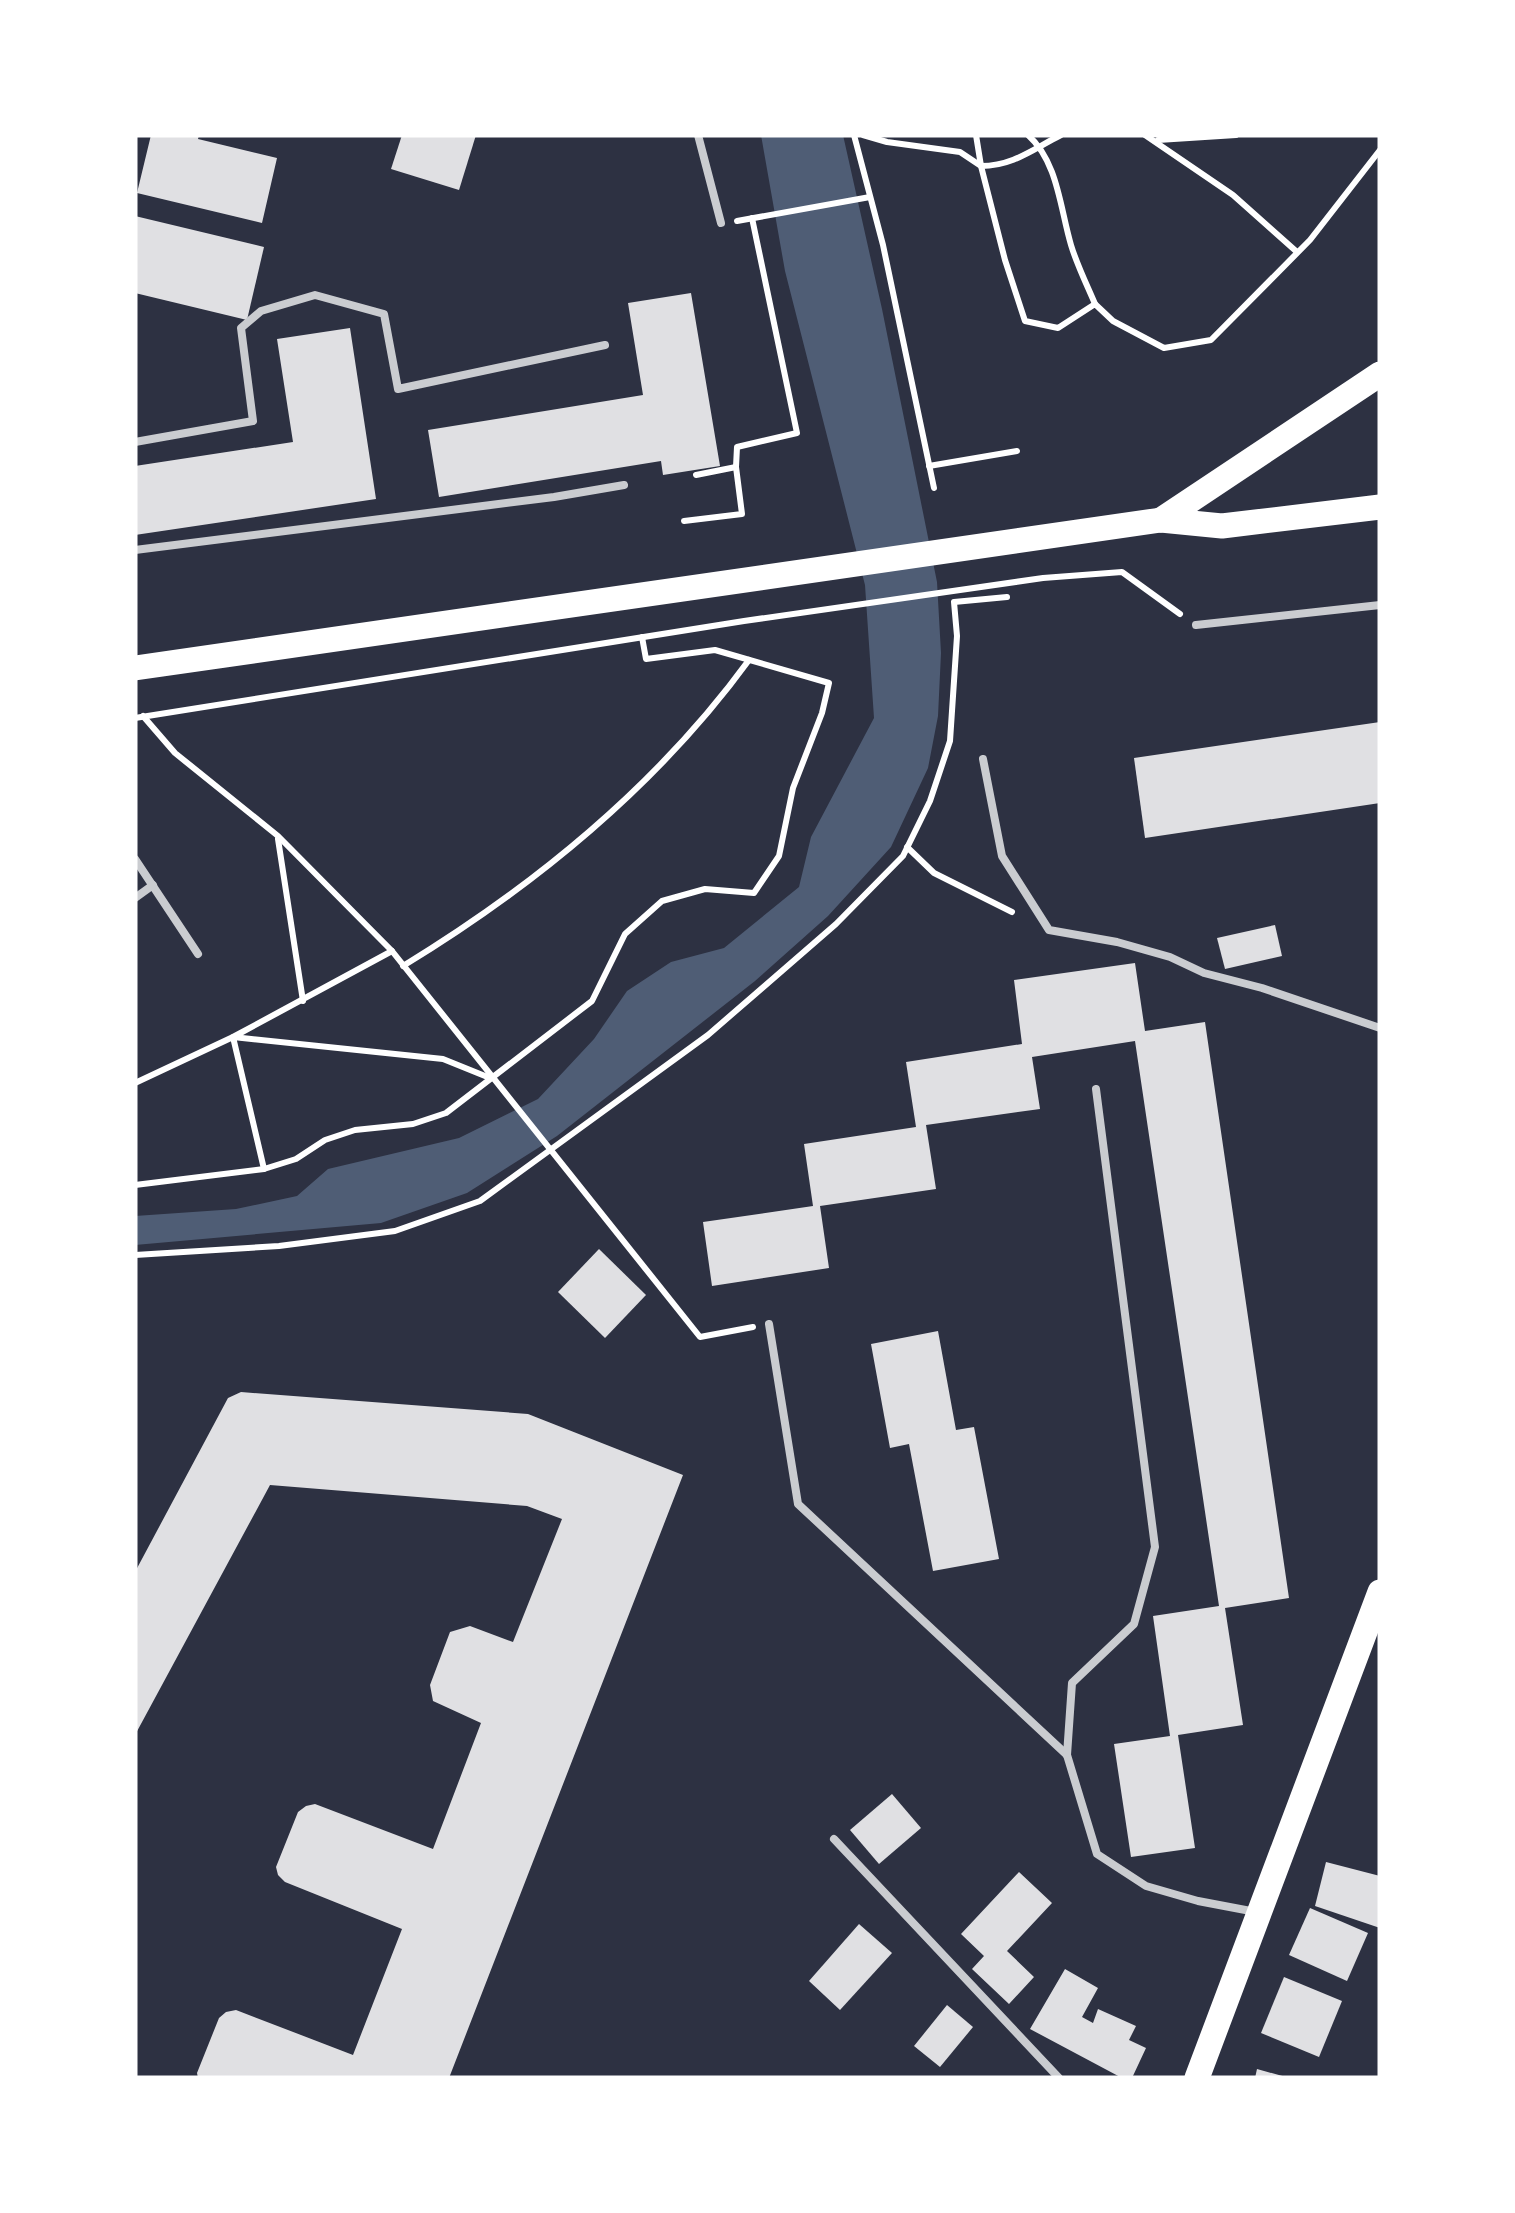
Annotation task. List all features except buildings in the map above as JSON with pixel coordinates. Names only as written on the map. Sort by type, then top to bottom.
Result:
[{"type":"main road","points":[[1161,520],[1380,374]]},
{"type":"main road","points":[[135,668],[1161,520],[1222,526],[1380,508]]},
{"type":"main road","points":[[1197,2078],[1380,1592]]},
{"type":"lane","points":[[698,135],[720,223]]},
{"type":"lane","points":[[135,442],[253,421],[242,328],[261,312],[315,295],[384,314],[398,389],[606,344]]},
{"type":"lane","points":[[135,550],[554,498],[624,485]]},
{"type":"lane","points":[[1196,625],[1380,605]]},
{"type":"lane","points":[[983,759],[1002,856],[1049,930],[1117,942],[1170,957],[1204,973],[1380,1028]]},
{"type":"lane","points":[[135,859],[198,954]]},
{"type":"lane","points":[[135,898],[153,885]]},
{"type":"lane","points":[[1096,1088],[1155,1547],[1134,1624],[1072,1682],[1067,1755],[1097,1854],[1146,1886],[1260,1913]]},
{"type":"lane","points":[[769,1324],[798,1504],[1067,1755]]},
{"type":"lane","points":[[834,1839],[1060,2078]]},
{"type":"path","points":[[854,135],[884,246],[934,488]]},
{"type":"path","points":[[858,154],[864,135],[960,152],[981,166],[1001,166],[1061,135]]},
{"type":"path","points":[[976,135],[1005,260],[1025,322],[1058,328],[1095,304]]},
{"type":"path","points":[[1028,135],[1040,146],[1061,198],[1071,245],[1095,304],[1113,321],[1164,348],[1210,340],[1298,252],[1380,150]]},
{"type":"path","points":[[1145,135],[1233,195],[1298,252]]},
{"type":"path","points":[[1157,140],[1236,135]]},
{"type":"path","points":[[684,521],[742,514],[737,447],[797,433],[752,218],[870,198]]},
{"type":"path","points":[[929,466],[1017,451]]},
{"type":"path","points":[[696,475],[736,467]]},
{"type":"path","points":[[139,717],[744,620],[1043,578],[1122,572],[1196,625]]},
{"type":"path","points":[[135,1255],[280,1246],[396,1231],[480,1201],[708,1035],[836,924],[903,856],[930,802],[950,741],[957,636],[954,598],[1007,597]]},
{"type":"path","points":[[135,1185],[264,1169],[296,1159],[325,1140],[355,1130],[413,1124],[446,1113],[592,1002],[625,934],[662,900],[705,889],[754,893],[780,856],[792,788],[822,712],[829,683],[716,650],[646,659],[642,637]]},
{"type":"path","points":[[403,966],[472,924],[562,856],[658,768],[710,713],[749,660]]},
{"type":"path","points":[[139,717],[175,753],[278,836],[392,952],[700,1337],[769,1324]]},
{"type":"path","points":[[278,836],[302,1000]]},
{"type":"path","points":[[907,847],[934,873],[1049,930]]},
{"type":"path","points":[[135,1083],[233,1037],[392,952]]},
{"type":"path","points":[[233,1037],[443,1059],[491,1078]]},
{"type":"path","points":[[233,1037],[264,1169]]},
{"type":"water","points":[[761,135],[843,135],[937,582],[941,653],[938,716],[928,768],[891,847],[828,916],[755,981],[557,1136],[467,1193],[381,1223],[135,1245],[135,1216],[236,1209],[297,1196],[328,1169],[459,1138],[538,1099],[594,1039],[627,991],[671,962],[724,948],[799,887],[811,837],[874,718],[865,585],[785,271]]}]
